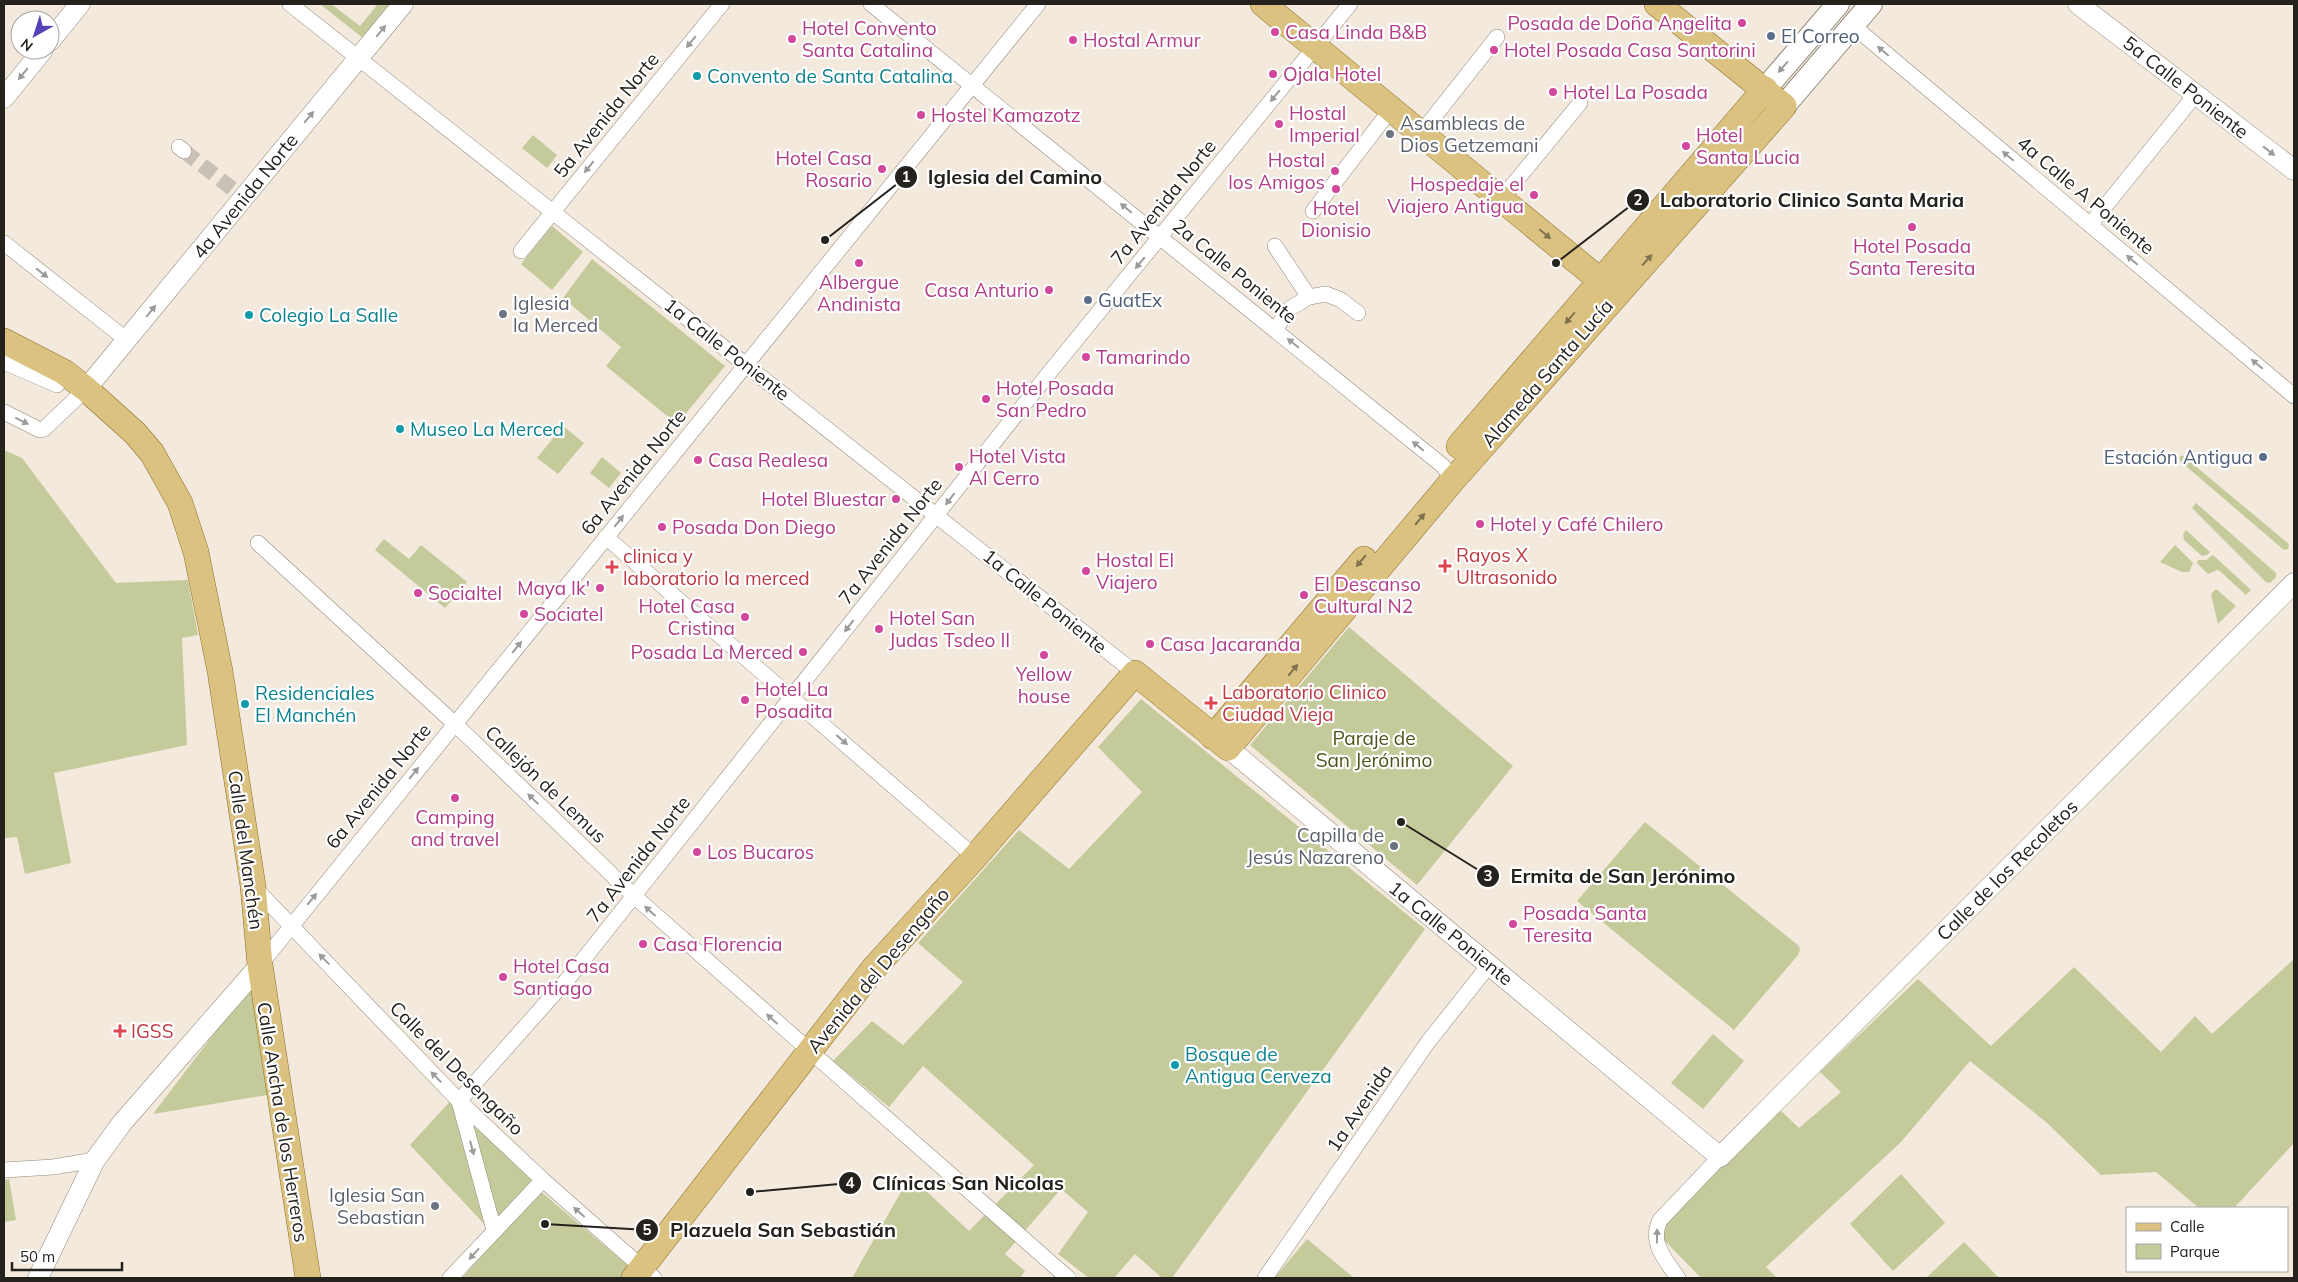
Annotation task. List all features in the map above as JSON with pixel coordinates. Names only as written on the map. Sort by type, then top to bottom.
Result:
[{"type":"main road","points":[[1263,4],[1316,45],[1502,198],[1608,289]]},
{"type":"main road","points":[[1657,4],[1784,106]]},
{"type":"main road","name":"Alameda Santa Lucía","points":[[1608,289],[1765,89],[1838,4]]},
{"type":"main road","name":"Alameda Santa Lucía","points":[[1221,742],[1448,473],[1608,289],[1784,106],[1871,4]]},
{"type":"main road","name":"Calle del Manchén","points":[[4,341],[61,379],[135,434],[152,453],[180,503],[196,552],[220,671],[253,886],[260,965]]},
{"type":"main road","name":"1a Calle Poniente","points":[[1135,673],[1221,742]]},
{"type":"main road","name":"Avenida del Desengaño","points":[[643,1275],[808,1052],[874,968],[975,857],[1135,673]]},
{"type":"main road","name":"Calle Ancha de los Herreros","points":[[260,965],[308,1278]]},
{"type":"street","points":[[60,29],[80,4]]},
{"type":"street","name":"1a Calle Poniente","points":[[290,4],[1135,673]]},
{"type":"street","name":"4a Avenida Norte","points":[[81,394],[127,340],[239,195],[403,4]]},
{"type":"street","name":"5a Avenida Norte","points":[[520,252],[722,4]]},
{"type":"street","name":"2a Calle Poniente","points":[[871,4],[1162,237],[1448,473]]},
{"type":"street","name":"6a Avenida Norte","points":[[260,965],[1038,4]]},
{"type":"street","name":"7a Avenida Norte","points":[[459,1101],[572,975],[1049,373],[1162,237],[1350,4]]},
{"type":"street","name":"5a Calle Poniente","points":[[2078,4],[2294,170]]},
{"type":"street","name":"4a Calle A Poniente","points":[[1852,25],[2294,396]]},
{"type":"street","points":[[1422,132],[1497,37]]},
{"type":"street","points":[[4,98],[35,60]]},
{"type":"street","points":[[2090,225],[2196,94]]},
{"type":"street","points":[[1502,198],[1580,103]]},
{"type":"street","points":[[1313,211],[1392,108]]},
{"type":"street","points":[[4,243],[127,340]]},
{"type":"street","points":[[1275,246],[1309,297]]},
{"type":"street","points":[[1276,330],[1289,309],[1309,297],[1326,294],[1341,300],[1358,313]]},
{"type":"street","points":[[4,362],[61,379]]},
{"type":"street","points":[[4,412],[40,430],[47,427],[81,394]]},
{"type":"street","points":[[606,538],[975,857]]},
{"type":"street","name":"Callejón de Lemus","points":[[258,543],[455,724],[634,896],[808,1052],[1068,1278]]},
{"type":"street","name":"Calle de los Recoletos","points":[[1720,1157],[2033,847],[2097,779],[2294,583]]},
{"type":"street","name":"1a Calle Poniente","points":[[1221,742],[1423,912],[1490,964],[1720,1157]]},
{"type":"street","name":"Calle del Desengaño","points":[[253,886],[459,1101],[643,1275]]},
{"type":"street","name":"1a Avenida","points":[[1265,1278],[1428,1042],[1490,964]]},
{"type":"street","points":[[38,1278],[95,1160],[122,1123],[260,965]]},
{"type":"street","points":[[459,1101],[494,1230]]},
{"type":"street","points":[[1678,1278],[1658,1249],[1655,1237],[1658,1225],[1660,1220],[1720,1157]]},
{"type":"street","points":[[4,1166],[53,1167],[95,1160]]},
{"type":"street","points":[[450,1278],[543,1180]]},
{"type":"green space","points":[[320,4],[331,4],[360,26],[378,4],[390,4],[363,38]]},
{"type":"green space","points":[[533,135],[557,155],[547,168],[522,148]]},
{"type":"green space","points":[[552,226],[583,252],[552,290],[521,264]]},
{"type":"green space","points":[[592,259],[725,366],[677,424],[606,366],[621,347],[563,298]]},
{"type":"green space","points":[[563,426],[584,443],[558,474],[537,458]]},
{"type":"green space","points":[[4,450],[22,458],[116,583],[188,580],[198,635],[182,638],[187,745],[54,773],[71,863],[25,874],[17,837],[4,838]]},
{"type":"green space","points":[[2182,455],[2289,544],[2288,549],[2284,550],[2181,462],[2179,458]]},
{"type":"green space","points":[[602,457],[621,473],[609,488],[590,473]]},
{"type":"green space","points":[[2196,503],[2276,573],[2276,577],[2270,583],[2266,582],[2192,508]]},
{"type":"green space","points":[[2186,530],[2210,552],[2207,555],[2202,556],[2184,540],[2183,534]]},
{"type":"green space","points":[[384,539],[409,559],[421,545],[467,582],[445,608],[375,550]]},
{"type":"green space","points":[[2175,545],[2193,563],[2189,572],[2182,572],[2160,562]]},
{"type":"green space","points":[[2213,555],[2251,590],[2246,595],[2220,571],[2217,570],[2208,574],[2197,563],[2198,560],[2206,560]]},
{"type":"green space","points":[[2216,589],[2236,606],[2218,624],[2211,594]]},
{"type":"green space","name":"Paraje de San Jerónimo","points":[[1349,627],[1513,766],[1417,885],[1250,745]]},
{"type":"green space","points":[[1141,699],[1425,929],[1172,1278],[1162,1278],[1135,1254],[1114,1278],[1089,1278],[1058,1254],[1088,1212],[1061,1189],[1005,1254],[1025,1271],[1020,1278],[852,1278],[910,1176],[969,1231],[1034,1165],[923,1066],[889,1107],[833,1061],[872,1021],[903,1045],[963,982],[918,943],[1019,830],[1069,869],[1142,792],[1098,747]]},
{"type":"green space","points":[[1645,822],[1799,946],[1798,955],[1734,1030],[1577,901]]},
{"type":"green space","points":[[2294,959],[2294,1143],[2235,1207],[2198,1207],[2156,1172],[2101,1175],[2046,1122],[1970,1061],[1901,1142],[1766,1267],[1777,1278],[1701,1278],[1663,1239],[1664,1224],[1779,1109],[1799,1128],[1841,1092],[1820,1072],[1918,979],[1991,1046],[2074,967],[2161,1052],[2195,1016],[2212,1034]]},
{"type":"green space","points":[[257,977],[267,1095],[153,1114]]},
{"type":"green space","points":[[1713,1034],[1744,1061],[1703,1109],[1671,1083]]},
{"type":"green space","points":[[454,1097],[488,1228],[410,1145]]},
{"type":"green space","points":[[467,1114],[535,1182],[498,1221]]},
{"type":"green space","points":[[1901,1174],[1945,1223],[1893,1271],[1850,1224]]},
{"type":"green space","points":[[9,1179],[16,1220],[4,1222],[4,1180]]},
{"type":"green space","points":[[539,1190],[632,1269],[626,1278],[462,1278]]},
{"type":"green space","points":[[1307,1239],[1354,1278],[1278,1278],[1276,1276]]},
{"type":"green space","points":[[1964,1242],[1999,1278],[1926,1278]]},
{"type":"tunnel","points":[[184,151],[235,191]]},
{"type":"place","name":"Posada de Doña Angelita","points":[[1742,23]]},
{"type":"place","name":"Casa Linda B&B","points":[[1275,32]]},
{"type":"place","name":"El Correo","points":[[1771,36]]},
{"type":"place","name":"Hotel Convento Santa Catalina","points":[[792,39]]},
{"type":"place","name":"Hostal Armur","points":[[1073,40]]},
{"type":"place","name":"Hotel Posada Casa Santorini","points":[[1494,50]]},
{"type":"place","name":"Ojala Hotel","points":[[1273,74]]},
{"type":"place","name":"Convento de Santa Catalina","points":[[697,76]]},
{"type":"place","name":"Hotel La Posada","points":[[1553,92]]},
{"type":"place","name":"Hostel Kamazotz","points":[[921,115]]},
{"type":"place","name":"Hostal Imperial","points":[[1279,124]]},
{"type":"place","name":"Asambleas de Dios Getzemani","points":[[1390,134]]},
{"type":"place","name":"Hotel Santa Lucia","points":[[1686,146]]},
{"type":"place","name":"Hotel Casa Rosario","points":[[882,169]]},
{"type":"place","name":"Hostal los Amigos","points":[[1335,171]]},
{"type":"place","name":"Hotel Dionisio","points":[[1336,189]]},
{"type":"place","name":"Hospedaje el Viajero Antigua","points":[[1534,195]]},
{"type":"place","name":"Hotel Posada Santa Teresita","points":[[1912,227]]},
{"type":"place","name":"Iglesia del Camino","points":[[825,240]]},
{"type":"place","name":"Albergue Andinista","points":[[859,263]]},
{"type":"place","name":"Laboratorio Clinico Santa Maria","points":[[1556,263]]},
{"type":"place","name":"Casa Anturio","points":[[1049,290]]},
{"type":"place","name":"GuatEx","points":[[1088,300]]},
{"type":"place","name":"Iglesia la Merced","points":[[503,314]]},
{"type":"place","name":"Colegio La Salle","points":[[249,315]]},
{"type":"place","name":"Tamarindo","points":[[1086,357]]},
{"type":"place","name":"Hotel Posada San Pedro","points":[[986,399]]},
{"type":"place","name":"Museo La Merced","points":[[400,429]]},
{"type":"place","name":"Estación Antigua","points":[[2263,457]]},
{"type":"place","name":"Casa Realesa","points":[[698,460]]},
{"type":"place","name":"Hotel Vista Al Cerro","points":[[959,467]]},
{"type":"place","name":"Hotel Bluestar","points":[[896,499]]},
{"type":"place","name":"Hotel y Café Chilero","points":[[1480,524]]},
{"type":"place","name":"Posada Don Diego","points":[[662,527]]},
{"type":"place","name":"Rayos X Ultrasonido","points":[[1445,566]]},
{"type":"place","name":"clinica y laboratorio la merced","points":[[612,567]]},
{"type":"place","name":"Hostal El Viajero","points":[[1086,571]]},
{"type":"place","name":"Maya Ik'","points":[[600,588]]},
{"type":"place","name":"Socialtel","points":[[418,593]]},
{"type":"place","name":"El Descanso Cultural N2","points":[[1304,595]]},
{"type":"place","name":"Sociatel","points":[[524,614]]},
{"type":"place","name":"Hotel Casa Cristina","points":[[745,617]]},
{"type":"place","name":"Hotel San Judas Tsdeo II","points":[[879,629]]},
{"type":"place","name":"Casa Jacaranda","points":[[1150,644]]},
{"type":"place","name":"Posada La Merced","points":[[803,652]]},
{"type":"place","name":"Yellow house","points":[[1044,655]]},
{"type":"place","name":"Hotel La Posadita","points":[[745,700]]},
{"type":"place","name":"Laboratorio Clinico Ciudad Vieja","points":[[1211,703]]},
{"type":"place","name":"Residenciales El Manchén","points":[[245,704]]},
{"type":"place","name":"Camping and travel","points":[[455,798]]},
{"type":"place","name":"Ermita de San Jerónimo","points":[[1401,822]]},
{"type":"place","name":"Capilla de Jesús Nazareno","points":[[1394,846]]},
{"type":"place","name":"Los Bucaros","points":[[697,852]]},
{"type":"place","name":"Posada Santa Teresita","points":[[1513,924]]},
{"type":"place","name":"Casa Florencia","points":[[643,944]]},
{"type":"place","name":"Hotel Casa Santiago","points":[[503,977]]},
{"type":"place","name":"IGSS","points":[[120,1031]]},
{"type":"place","name":"Bosque de Antigua Cerveza","points":[[1175,1065]]},
{"type":"place","name":"Clínicas San Nicolas","points":[[750,1192]]},
{"type":"place","name":"Iglesia San Sebastian","points":[[435,1206]]},
{"type":"place","name":"Plazuela San Sebastián","points":[[545,1224]]}]
